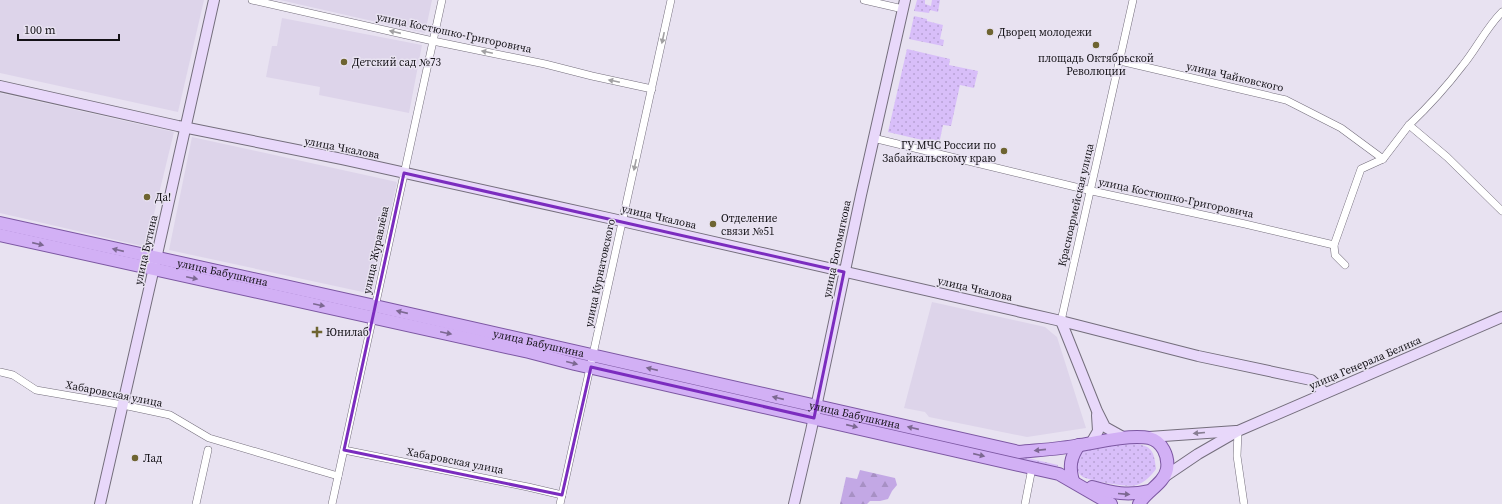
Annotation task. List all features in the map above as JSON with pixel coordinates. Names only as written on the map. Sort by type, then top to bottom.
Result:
[{"type":"main road","name":"улица Бутина","points":[[100,504],[214,0]]},
{"type":"main road","name":"улица Богомягкова","points":[[794,504],[873,138],[904,4]]},
{"type":"main road","name":"улица Чкалова","points":[[0,86],[185,128],[404,173],[622,221],[1062,321],[1198,356],[1311,380],[1325,393]]},
{"type":"main road","name":"улица Бабушкина","points":[[0,223],[155,264]]},
{"type":"main road","name":"улица Бабушкина","points":[[0,235],[155,264],[375,312],[815,412],[1059,474],[1073,481]]},
{"type":"main road","name":"улица Генерала Белика","points":[[1238,431],[1502,317]]},
{"type":"main road","points":[[1062,321],[1097,411],[1105,427],[1123,437]]},
{"type":"main road","points":[[1091,443],[1098,431],[1097,411]]},
{"type":"main road","name":"улица Бабушкина","points":[[815,412],[1019,452],[1079,446],[1123,437],[1148,437]]},
{"type":"main road","points":[[1148,437],[1238,431]]},
{"type":"main road","points":[[1139,504],[1149,491],[1164,477],[1198,454],[1238,431]]},
{"type":"main road","points":[[1148,437],[1158,441],[1165,453],[1167,468],[1164,477]]},
{"type":"main road","points":[[1079,446],[1074,452],[1070,462],[1070,472],[1073,481],[1111,504]]},
{"type":"main road","points":[[1073,481],[1123,495],[1149,491]]},
{"type":"street","name":"улица Костюшко-Григоровича","points":[[252,0],[652,89]]},
{"type":"street","name":"улица Журавлёва","points":[[332,504],[442,0]]},
{"type":"street","name":"улица Курнатовского","points":[[560,504],[671,0]]},
{"type":"street","points":[[864,0],[904,4]]},
{"type":"street","name":"Красноармейская улица","points":[[1062,321],[1133,0]]},
{"type":"street","points":[[1345,265],[1335,255],[1334,245],[1361,169],[1383,159],[1409,125],[1440,94],[1464,64],[1494,20],[1502,12]]},
{"type":"street","name":"улица Чайковского","points":[[1120,61],[1286,100],[1341,128],[1383,159]]},
{"type":"street","points":[[1409,125],[1447,157],[1502,211]]},
{"type":"street","name":"улица Костюшко-Григоровича","points":[[873,138],[1334,245]]},
{"type":"street","name":"Хабаровская улица","points":[[0,372],[13,375],[36,390],[123,405],[170,416],[209,438],[338,476]]},
{"type":"street","points":[[1238,431],[1237,456],[1244,504]]},
{"type":"street","points":[[196,504],[208,450]]},
{"type":"street","name":"Хабаровская улица","points":[[344,450],[528,487],[562,496]]},
{"type":"street","points":[[1026,504],[1032,468]]},
{"type":"highlighted area","points":[[404,173],[844,272],[814,418],[591,367],[562,495],[344,450]]},
{"type":"shaded area","points":[[0,0],[204,0],[178,112],[0,73]]},
{"type":"shaded area","points":[[280,0],[432,0],[425,33]]},
{"type":"shaded area","points":[[917,0],[925,0],[925,4],[931,6],[932,0],[940,0],[938,12],[930,10],[929,13],[914,11]]},
{"type":"shaded area","points":[[914,16],[943,25],[940,39],[944,40],[943,46],[909,39]]},
{"type":"shaded area","name":"Детский сад №73","points":[[282,18],[422,45],[409,113],[319,95],[320,87],[266,77],[272,46],[277,46]]},
{"type":"shaded area","points":[[907,49],[950,59],[949,65],[978,71],[974,88],[960,85],[951,126],[943,125],[939,144],[888,132]]},
{"type":"shaded area","points":[[0,93],[174,132],[146,247],[0,213]]},
{"type":"shaded area","points":[[192,137],[397,182],[372,294],[169,250]]},
{"type":"shaded area","points":[[932,302],[1045,327],[1057,337],[1086,428],[1027,437],[929,417],[925,412],[904,408]]},
{"type":"shaded area","points":[[840,415],[1058,465],[1056,470],[839,420]]},
{"type":"shaded area","points":[[1129,443],[1142,445],[1150,449],[1154,456],[1156,469],[1140,484],[1132,486],[1118,485],[1087,479],[1080,475],[1074,464],[1081,452],[1086,448]]},
{"type":"green space","points":[[860,470],[895,478],[897,485],[888,499],[870,501],[867,504],[840,504],[846,477],[857,479]]},
{"type":"place","name":"Дворец молодежи","points":[[990,32]]},
{"type":"place","name":"площадь Октябрьской Революции","points":[[1096,45]]},
{"type":"place","name":"Детский сад №73","points":[[344,62]]},
{"type":"place","name":"ГУ МЧС России по Забайкальскому краю","points":[[1004,151]]},
{"type":"place","name":"Да!","points":[[147,197]]},
{"type":"place","name":"Отделение связи №51","points":[[713,224]]},
{"type":"place","name":"Юнилаб","points":[[317,332]]},
{"type":"place","name":"Лад","points":[[135,458]]}]
